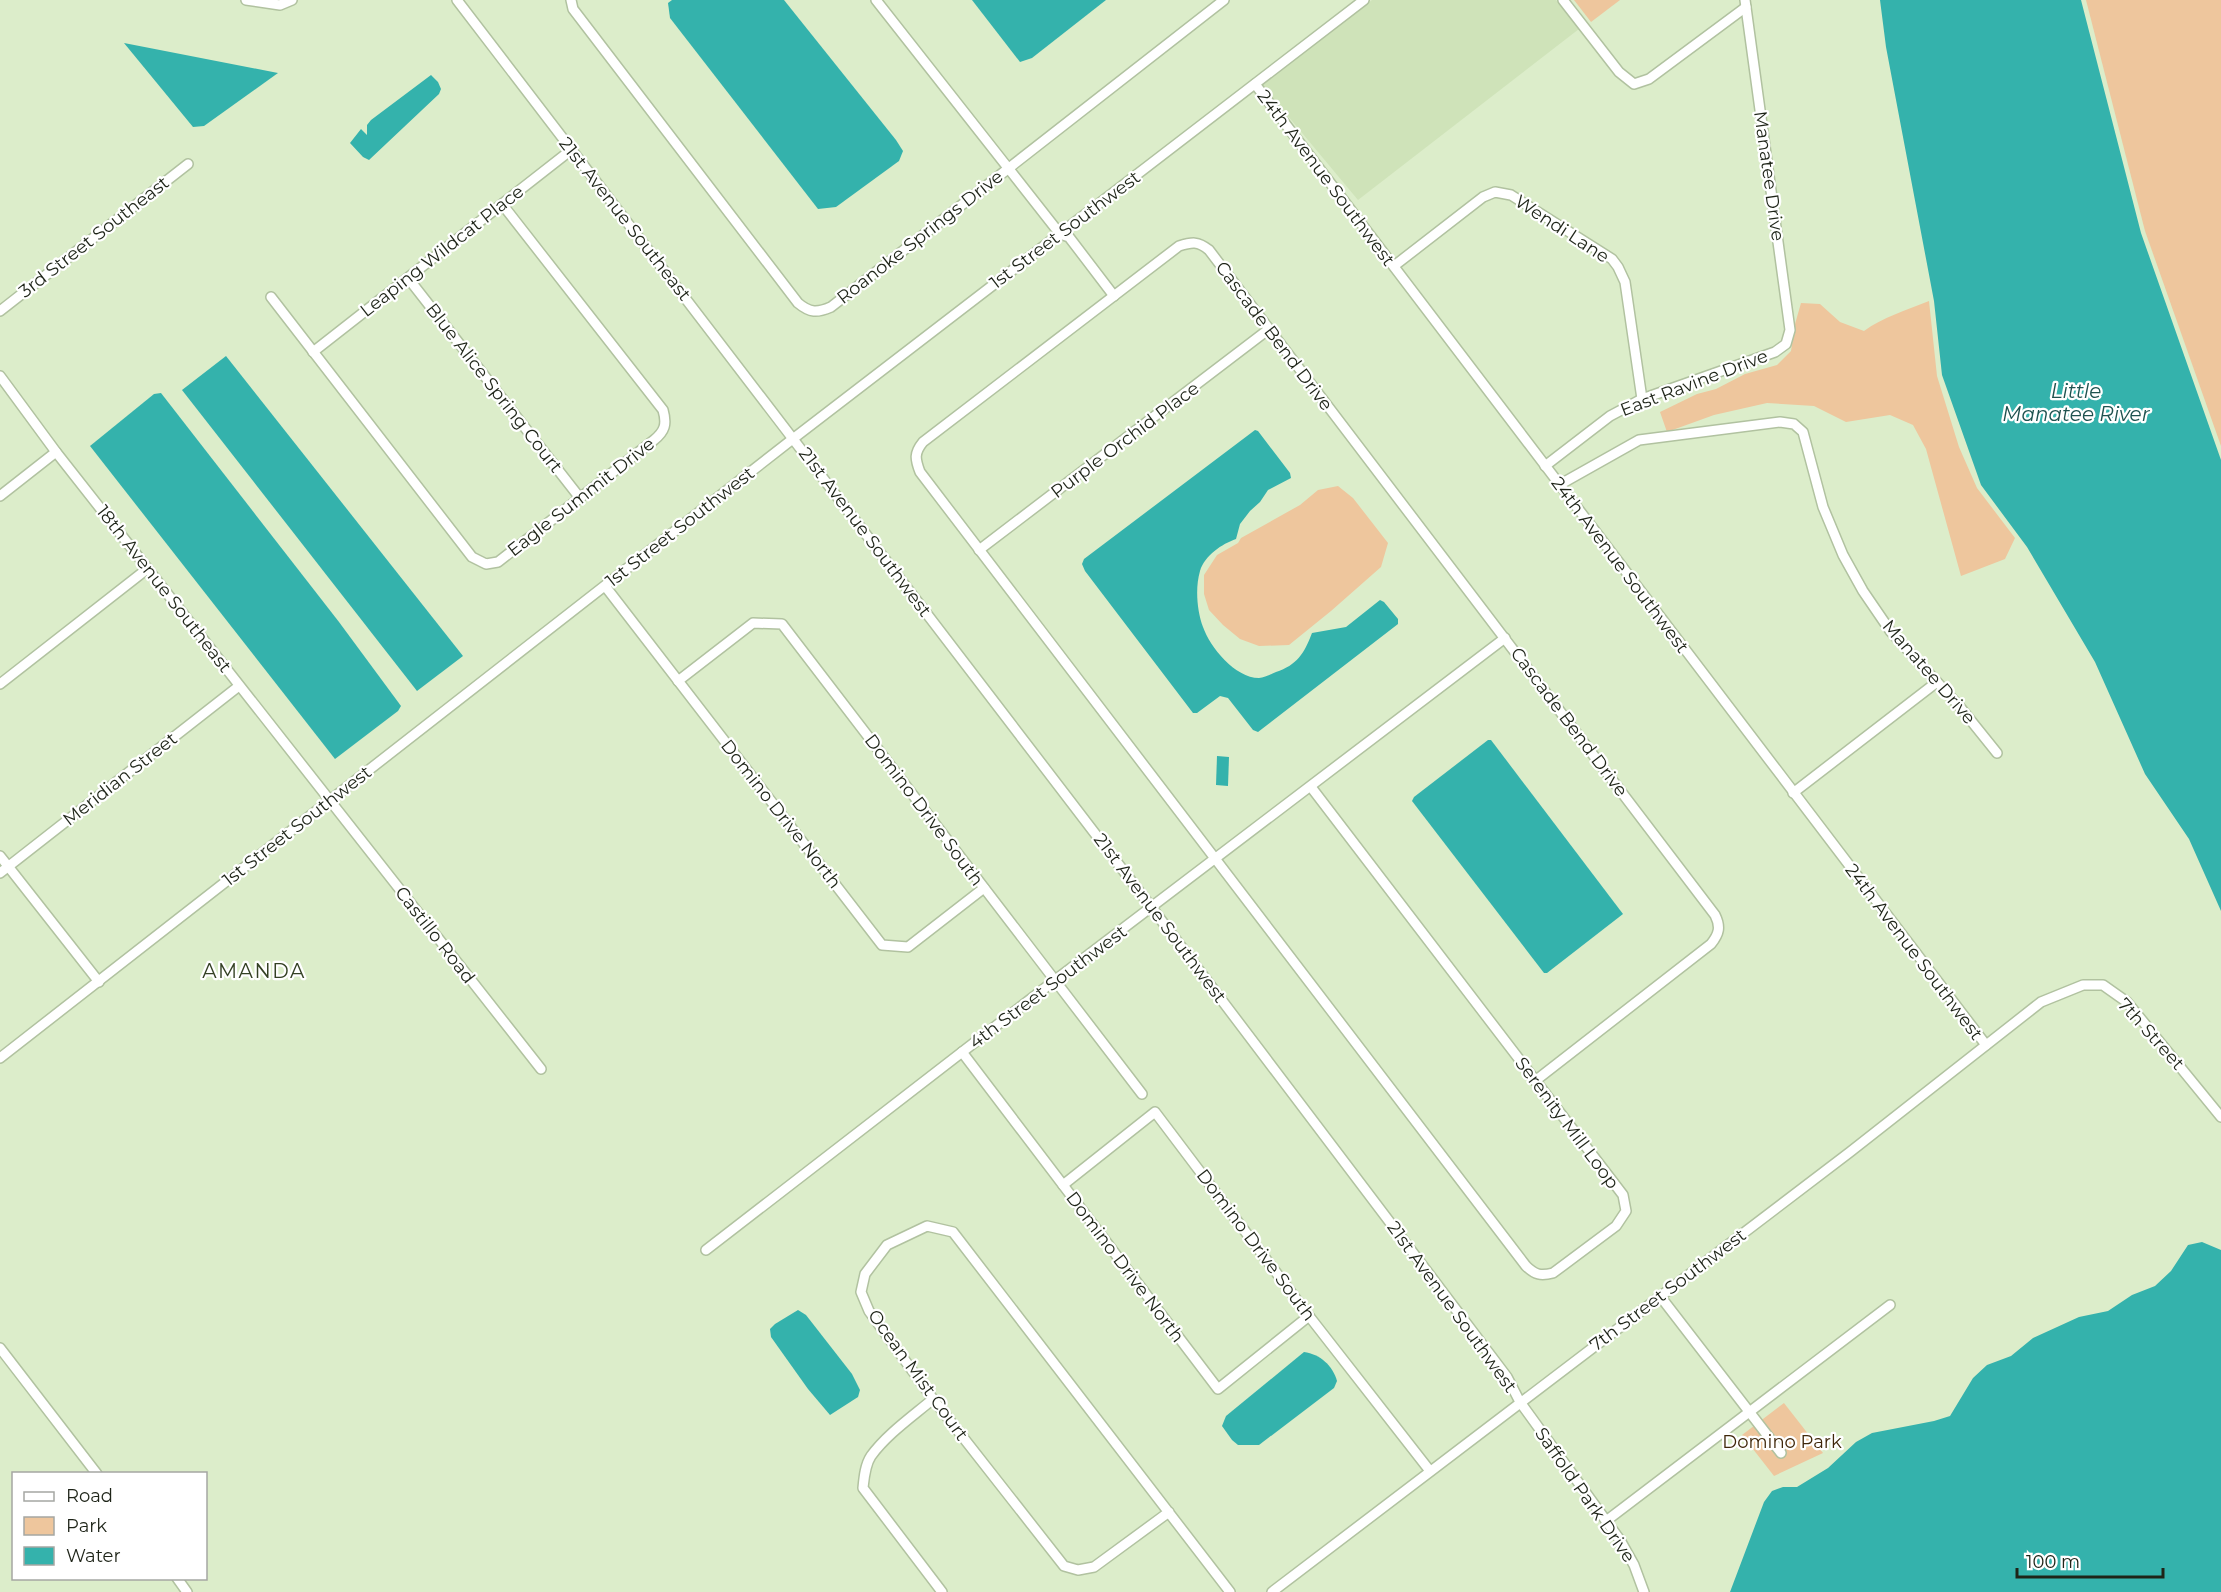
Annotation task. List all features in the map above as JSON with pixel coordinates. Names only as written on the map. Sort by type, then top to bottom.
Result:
[{"type":"street","points":[[246,0],[280,5],[292,0]]},
{"type":"street","name":"21st Avenue Southeast","points":[[457,0],[794,438]]},
{"type":"street","name":"Roanoke Springs Drive","points":[[571,0],[573,9],[798,303],[808,311],[818,312],[831,307],[1224,0]]},
{"type":"street","points":[[876,0],[1060,234],[1069,237],[1114,296]]},
{"type":"street","name":"1st Street Southwest","points":[[0,1058],[794,438],[1364,0]]},
{"type":"street","name":"Manatee Drive","points":[[1563,0],[1619,72],[1634,84],[1649,79],[1746,4]]},
{"type":"street","name":"Manatee Drive","points":[[1746,4],[1790,330],[1786,344]]},
{"type":"street","name":"24th Avenue Southwest","points":[[1255,84],[1986,1045]]},
{"type":"street","name":"Leaping Wildcat Place","points":[[314,352],[572,150]]},
{"type":"street","name":"3rd Street Southeast","points":[[0,311],[188,164]]},
{"type":"street","name":"Wendi Lane","points":[[1394,266],[1483,197],[1496,192],[1511,195],[1612,259],[1618,267],[1624,282],[1641,399]]},
{"type":"street","name":"Eagle Summit Drive","points":[[271,297],[472,557],[486,564],[498,562],[654,440],[662,433],[666,421],[663,410],[502,204]]},
{"type":"street","name":"Cascade Bend Drive","points":[[1216,859],[920,472],[915,460],[917,450],[923,442],[1179,246],[1193,242],[1202,244],[1209,250],[1715,915],[1719,930],[1711,944],[1535,1081]]},
{"type":"street","name":"Blue Alice Spring Court","points":[[408,278],[580,498]]},
{"type":"street","name":"Purple Orchid Place","points":[[979,550],[1269,329]]},
{"type":"street","name":"East Ravine Drive","points":[[1545,466],[1610,416],[1641,399],[1775,352],[1786,344]]},
{"type":"street","name":"18th Avenue Southeast","points":[[0,376],[56,452],[330,801]]},
{"type":"street","name":"Manatee Drive","points":[[1559,484],[1639,441],[1779,422],[1794,424],[1803,432],[1823,507],[1863,591],[1892,632],[1960,706],[1997,753]]},
{"type":"street","name":"21st Avenue Southwest","points":[[794,438],[1508,1377],[1520,1402]]},
{"type":"street","points":[[0,496],[56,452]]},
{"type":"street","points":[[0,684],[147,569]]},
{"type":"street","name":"Domino Drive North","points":[[605,586],[882,945],[908,947],[984,888]]},
{"type":"street","name":"Domino Drive South","points":[[678,681],[753,623],[782,624],[1142,1094]]},
{"type":"street","name":"4th Street Southwest","points":[[706,1250],[1054,981],[1505,638]]},
{"type":"street","points":[[1793,793],[1937,681]]},
{"type":"street","name":"Meridian Street","points":[[0,873],[239,686]]},
{"type":"street","name":"Serenity Mill Loop","points":[[1216,859],[1534,1274],[1542,1276],[1553,1273],[1616,1226],[1626,1211],[1623,1195],[1311,787]]},
{"type":"street","name":"Castillo Road","points":[[330,801],[541,1069]]},
{"type":"street","points":[[0,856],[99,982]]},
{"type":"street","name":"7th Street","points":[[2065,991],[2083,985],[2103,985],[2127,1002],[2221,1117]]},
{"type":"street","name":"7th Street Southwest","points":[[1272,1592],[1850,1152],[2041,1002],[2065,991]]},
{"type":"street","name":"Domino Drive North","points":[[962,1052],[1218,1389],[1309,1316]]},
{"type":"street","name":"Domino Drive South","points":[[1063,1185],[1155,1112],[1430,1471]]},
{"type":"street","name":"Ocean Mist Court","points":[[1169,1512],[1094,1567],[1078,1570],[1064,1566],[933,1399],[869,1311],[861,1292],[865,1274],[887,1245],[927,1226],[953,1232],[1169,1512],[1230,1592]]},
{"type":"street","points":[[1660,1296],[1781,1453]]},
{"type":"street","points":[[1606,1521],[1890,1305]]},
{"type":"street","points":[[0,1348],[96,1472]]},
{"type":"street","points":[[933,1399],[891,1435],[870,1457],[863,1488],[942,1592]]},
{"type":"street","name":"Saffold Park Drive","points":[[1520,1402],[1620,1540],[1634,1565],[1644,1592]]},
{"type":"street","points":[[179,1580],[188,1592]]},
{"type":"street","points":[[1286,1582],[1291,1592]]},
{"type":"shaded area","points":[[1372,0],[1556,0],[1579,29],[1358,200],[1262,85]]},
{"type":"green space","points":[[1574,0],[1620,0],[1591,22]]},
{"type":"green space","points":[[2086,0],[2221,0],[2221,446],[2145,231]]},
{"type":"green space","points":[[1929,301],[1937,376],[1959,447],[1977,488],[2015,538],[2005,559],[1961,576],[1926,449],[1913,425],[1890,415],[1846,422],[1814,406],[1767,403],[1714,415],[1667,432],[1660,412],[1697,394],[1716,389],[1745,374],[1777,365],[1791,351],[1801,303],[1820,304],[1840,322],[1864,331],[1887,318]]},
{"type":"green space","points":[[1338,486],[1353,498],[1388,543],[1381,567],[1289,645],[1259,646],[1240,639],[1209,610],[1204,594],[1204,575],[1217,555],[1238,543],[1241,538],[1300,505],[1318,490]]},
{"type":"green space","name":"Domino Park","points":[[1784,1403],[1823,1453],[1774,1476],[1742,1435]]},
{"type":"water","points":[[672,0],[784,0],[896,140],[903,151],[899,161],[836,207],[818,209],[670,18],[668,3]]},
{"type":"water","points":[[972,0],[1106,0],[1032,58],[1020,62]]},
{"type":"water","name":"Little Manatee River","points":[[1880,0],[2081,0],[2141,233],[2221,460],[2221,911],[2189,839],[2145,774],[2095,662],[2027,547],[1981,485],[1942,375],[1934,301],[1886,47]]},
{"type":"water","points":[[124,43],[278,73],[204,126],[193,127]]},
{"type":"water","points":[[431,75],[441,89],[439,94],[369,160],[363,157],[350,143],[361,129],[367,135],[367,125],[371,120]]},
{"type":"water","points":[[226,356],[463,656],[417,691],[182,390]]},
{"type":"water","points":[[161,393],[339,622],[401,706],[398,711],[335,759],[90,446],[154,394]]},
{"type":"water","points":[[1255,430],[1290,473],[1291,478],[1268,490],[1240,524],[1236,539],[1215,551],[1202,565],[1197,599],[1199,614],[1206,635],[1217,652],[1241,673],[1261,678],[1295,662],[1303,653],[1312,633],[1346,627],[1380,600],[1398,619],[1398,624],[1258,732],[1253,730],[1228,698],[1220,696],[1197,713],[1193,713],[1082,564],[1084,559]]},
{"type":"water","points":[[1491,740],[1623,914],[1547,973],[1544,973],[1412,801],[1414,797]]},
{"type":"water","points":[[1217,756],[1229,757],[1228,786],[1216,785]]},
{"type":"water","points":[[2202,1242],[2221,1250],[2221,1592],[1730,1592],[1764,1502],[1772,1491],[1783,1487],[1797,1487],[1828,1468],[1856,1442],[1872,1433],[1950,1416],[1973,1378],[1987,1365],[2011,1356],[2033,1338],[2079,1317],[2108,1311],[2132,1295],[2155,1286],[2171,1271],[2188,1245]]},
{"type":"water","points":[[798,1310],[806,1315],[852,1374],[860,1390],[858,1397],[830,1415],[808,1389],[771,1337],[770,1329],[775,1324]]},
{"type":"water","points":[[1304,1352],[1315,1355],[1329,1366],[1337,1381],[1334,1388],[1259,1445],[1238,1445],[1222,1426],[1226,1416]]},
{"type":"district","name":"AMANDA","points":[[254,971]]}]
